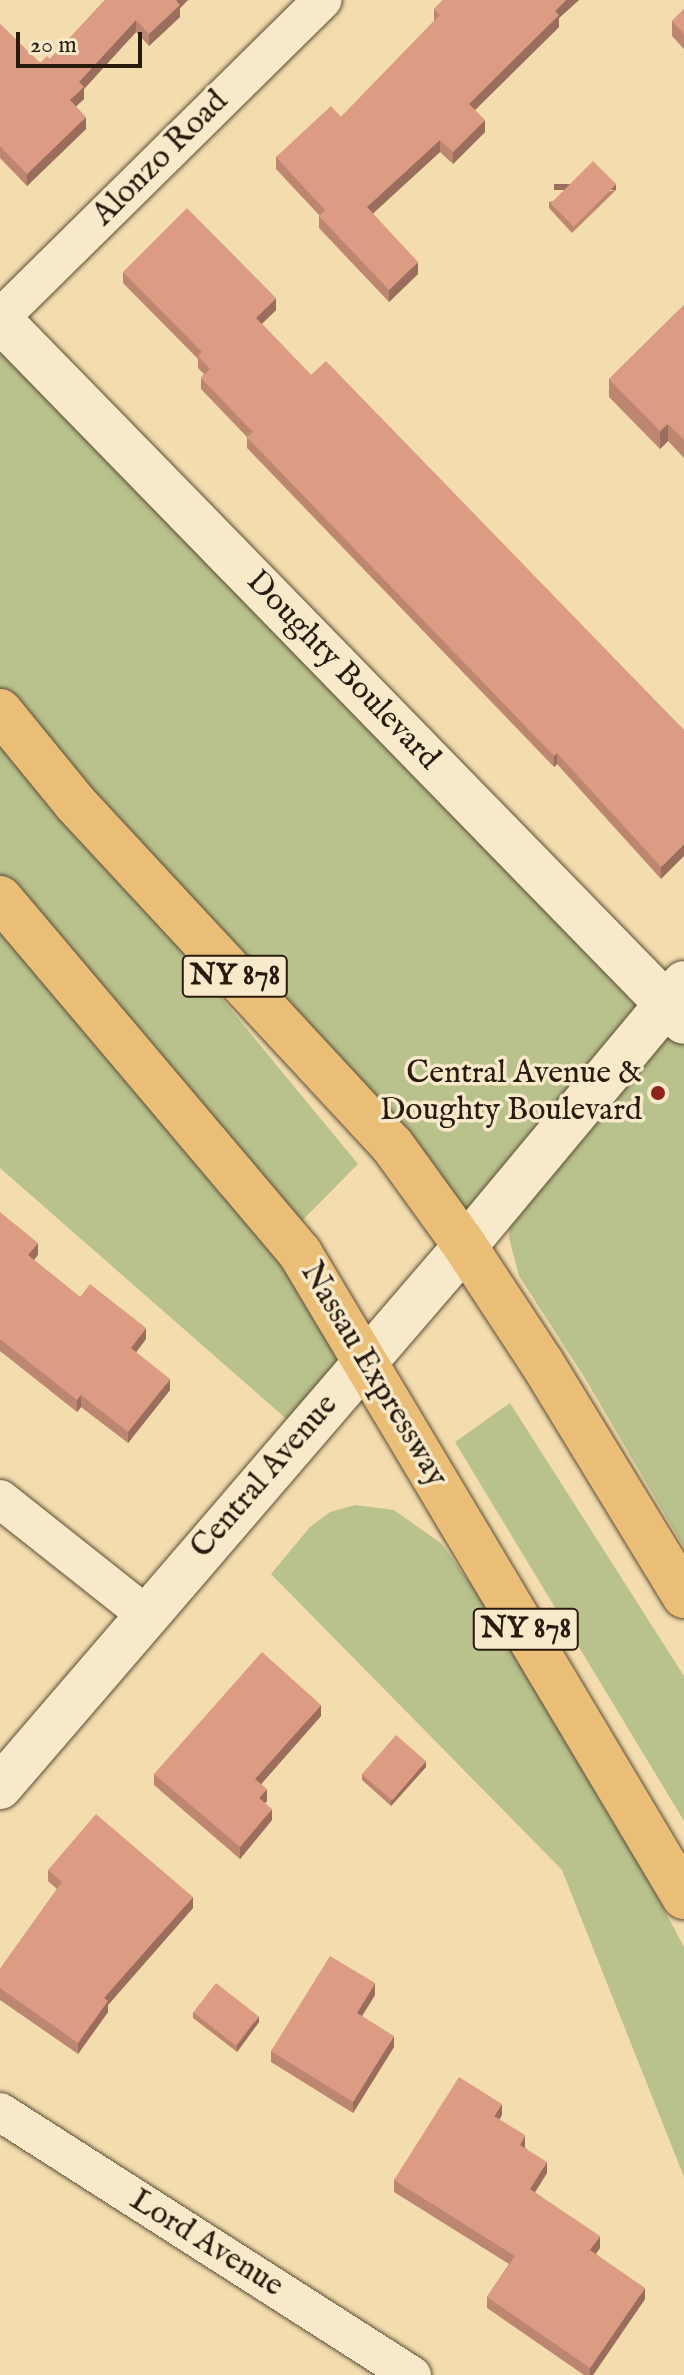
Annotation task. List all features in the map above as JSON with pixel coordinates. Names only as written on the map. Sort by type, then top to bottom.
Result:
[{"type":"highway","name":"NY 878","points":[[0,711],[75,803],[392,1145],[465,1246],[542,1363],[684,1596]]},
{"type":"highway","name":"Nassau Expressway","points":[[0,898],[300,1253],[684,1897]]},
{"type":"street","name":"Alonzo Road","points":[[0,319],[322,0]]},
{"type":"street","name":"Doughty Boulevard","points":[[0,319],[678,1003]]},
{"type":"street","name":"Central Avenue","points":[[0,1787],[145,1614],[678,1003]]},
{"type":"street","points":[[0,1499],[145,1614]]},
{"type":"street","name":"Lord Avenue","points":[[0,2112],[412,2375]]},
{"type":"green space","points":[[0,331],[661,1005],[471,1208],[444,1213],[0,698]]},
{"type":"green space","points":[[0,729],[358,1164],[286,1237],[0,877]]},
{"type":"green space","points":[[0,913],[238,1208],[335,1338],[339,1356],[324,1386],[291,1423],[0,1168]]},
{"type":"green space","points":[[665,1012],[684,1032],[684,1547],[583,1375],[519,1276],[509,1238],[511,1211]]},
{"type":"green space","points":[[510,1403],[684,1676],[684,1821],[455,1442]]},
{"type":"green space","points":[[355,1505],[394,1510],[442,1544],[530,1668],[613,1813],[684,1947],[684,2177],[562,1870],[271,1574],[310,1527],[330,1512]]},
{"type":"building","points":[[106,0],[176,0],[180,5],[149,34],[136,20],[79,82],[84,87],[70,100],[86,117],[27,174],[0,146],[0,24],[40,63],[47,56],[50,59]]},
{"type":"building","points":[[443,0],[566,0],[555,11],[559,15],[469,104],[485,120],[453,152],[440,140],[367,207],[418,262],[389,290],[319,216],[325,210],[276,157],[331,106],[341,117],[440,15],[434,9]]},
{"type":"building","points":[[684,9],[684,34],[672,21]]},
{"type":"building","points":[[593,161],[616,184],[574,227],[551,203]]},
{"type":"building","points":[[187,208],[276,298],[256,318],[311,375],[326,361],[684,730],[684,844],[661,867],[557,753],[554,756],[247,437],[253,432],[201,378],[210,369],[198,356],[202,352],[123,272]]},
{"type":"building","points":[[684,305],[684,440],[668,424],[660,431],[609,379]]},
{"type":"building","points":[[0,1212],[38,1243],[28,1255],[80,1297],[90,1284],[146,1328],[131,1348],[170,1379],[128,1432],[81,1395],[77,1400],[0,1339]]},
{"type":"building","points":[[262,1652],[321,1705],[255,1779],[267,1789],[259,1798],[272,1809],[240,1847],[154,1774]]},
{"type":"building","points":[[396,1735],[426,1761],[392,1800],[362,1774]]},
{"type":"building","points":[[96,1814],[193,1897],[104,1998],[108,2001],[78,2043],[0,1988],[0,1969],[62,1882],[48,1870]]},
{"type":"building","points":[[330,1956],[375,1983],[357,2013],[394,2036],[353,2102],[271,2051]]},
{"type":"building","points":[[216,1983],[259,2016],[236,2045],[193,2012]]},
{"type":"building","points":[[459,2077],[502,2104],[494,2116],[525,2135],[520,2145],[547,2162],[530,2189],[600,2236],[590,2250],[645,2288],[590,2368],[487,2297],[515,2256],[394,2180]]},
{"type":"place","name":"Central Avenue & Doughty Boulevard","points":[[658,1093]]}]
